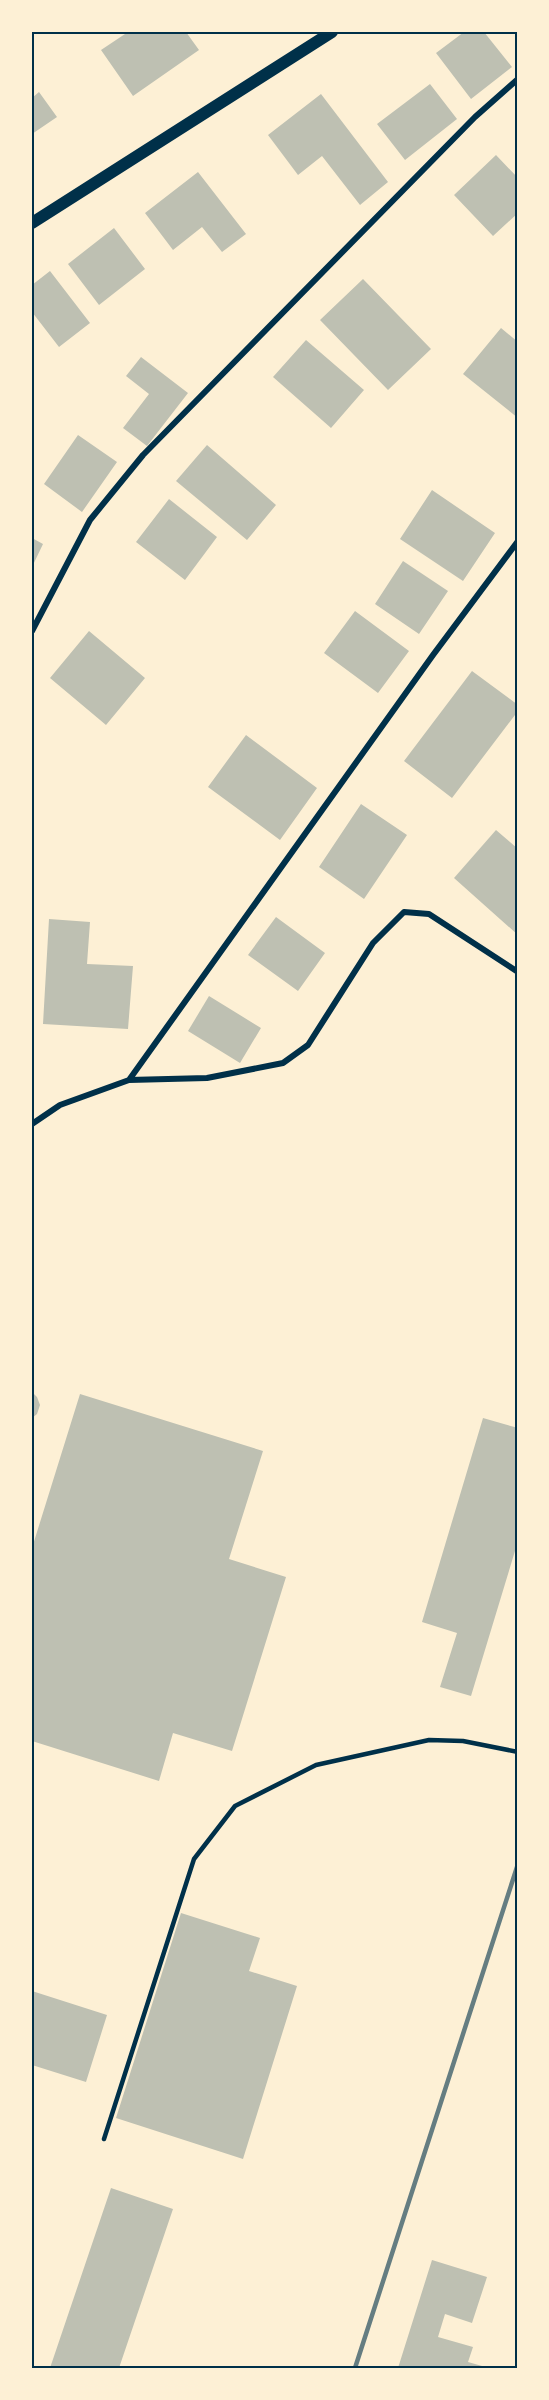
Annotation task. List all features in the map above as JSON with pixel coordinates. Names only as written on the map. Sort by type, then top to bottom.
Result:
[{"type":"main road","points":[[32,223],[330,32]]},
{"type":"street","points":[[32,631],[90,520],[144,455],[466,125],[518,79]]},
{"type":"street","points":[[129,1080],[433,655],[518,541]]},
{"type":"street","points":[[32,1124],[60,1105],[129,1080],[207,1078],[284,1063],[308,1045],[373,943],[404,912],[429,914],[518,972]]},
{"type":"lane","points":[[104,2139],[194,1858],[235,1806],[316,1765],[429,1740],[464,1741],[518,1752]]},
{"type":"building","points":[[128,32],[186,32],[199,50],[133,96],[101,50]]},
{"type":"building","points":[[464,32],[484,32],[512,67],[471,99],[436,53]]},
{"type":"building","points":[[430,84],[457,119],[405,160],[377,124]]},
{"type":"building","points":[[39,92],[57,117],[32,134],[32,98]]},
{"type":"building","points":[[321,94],[388,182],[360,205],[322,156],[298,175],[268,135]]},
{"type":"building","points":[[496,155],[518,178],[518,213],[493,236],[454,195]]},
{"type":"building","points":[[198,172],[246,234],[222,252],[202,227],[173,250],[145,213]]},
{"type":"building","points":[[114,228],[145,269],[99,305],[68,264]]},
{"type":"building","points":[[50,271],[90,323],[59,347],[32,312],[32,285]]},
{"type":"building","points":[[363,279],[431,349],[388,390],[320,320]]},
{"type":"building","points":[[501,328],[518,342],[518,418],[463,374]]},
{"type":"building","points":[[306,340],[364,390],[331,428],[273,377]]},
{"type":"building","points":[[141,357],[188,393],[147,446],[123,428],[149,394],[126,376]]},
{"type":"building","points":[[78,435],[117,462],[82,512],[44,484]]},
{"type":"building","points":[[207,445],[276,505],[247,540],[176,481]]},
{"type":"building","points":[[432,490],[495,533],[463,581],[400,539]]},
{"type":"building","points":[[169,499],[217,537],[185,580],[136,542]]},
{"type":"building","points":[[32,538],[43,544],[32,567]]},
{"type":"building","points":[[403,561],[448,591],[419,634],[375,604]]},
{"type":"building","points":[[355,611],[409,651],[378,693],[324,653]]},
{"type":"building","points":[[89,631],[145,678],[106,725],[50,678]]},
{"type":"building","points":[[472,671],[518,705],[518,711],[452,798],[404,761]]},
{"type":"building","points":[[246,735],[317,788],[280,840],[208,787]]},
{"type":"building","points":[[361,804],[407,835],[364,899],[319,867]]},
{"type":"building","points":[[496,830],[518,849],[518,935],[454,878]]},
{"type":"building","points":[[276,917],[325,953],[298,991],[248,955]]},
{"type":"building","points":[[49,919],[90,922],[87,964],[133,966],[128,1029],[43,1024]]},
{"type":"building","points":[[209,996],[261,1028],[240,1063],[188,1031]]},
{"type":"building","points":[[32,1392],[40,1405],[37,1414],[32,1418]]},
{"type":"building","points":[[80,1394],[263,1451],[229,1559],[286,1577],[232,1751],[173,1733],[159,1781],[32,1741],[32,1548]]},
{"type":"building","points":[[483,1418],[518,1428],[518,1541],[471,1696],[440,1687],[457,1633],[422,1622]]},
{"type":"building","points":[[181,1913],[260,1938],[249,1971],[297,1986],[243,2159],[116,2118]]},
{"type":"building","points":[[32,1991],[107,2015],[86,2082],[32,2065]]},
{"type":"building","points":[[111,2188],[173,2209],[119,2368],[50,2368]]},
{"type":"building","points":[[432,2260],[487,2277],[472,2323],[445,2314],[438,2337],[473,2347],[468,2362],[482,2366],[481,2368],[398,2368]]},
{"type":"railway","points":[[355,2368],[518,1864]]}]
